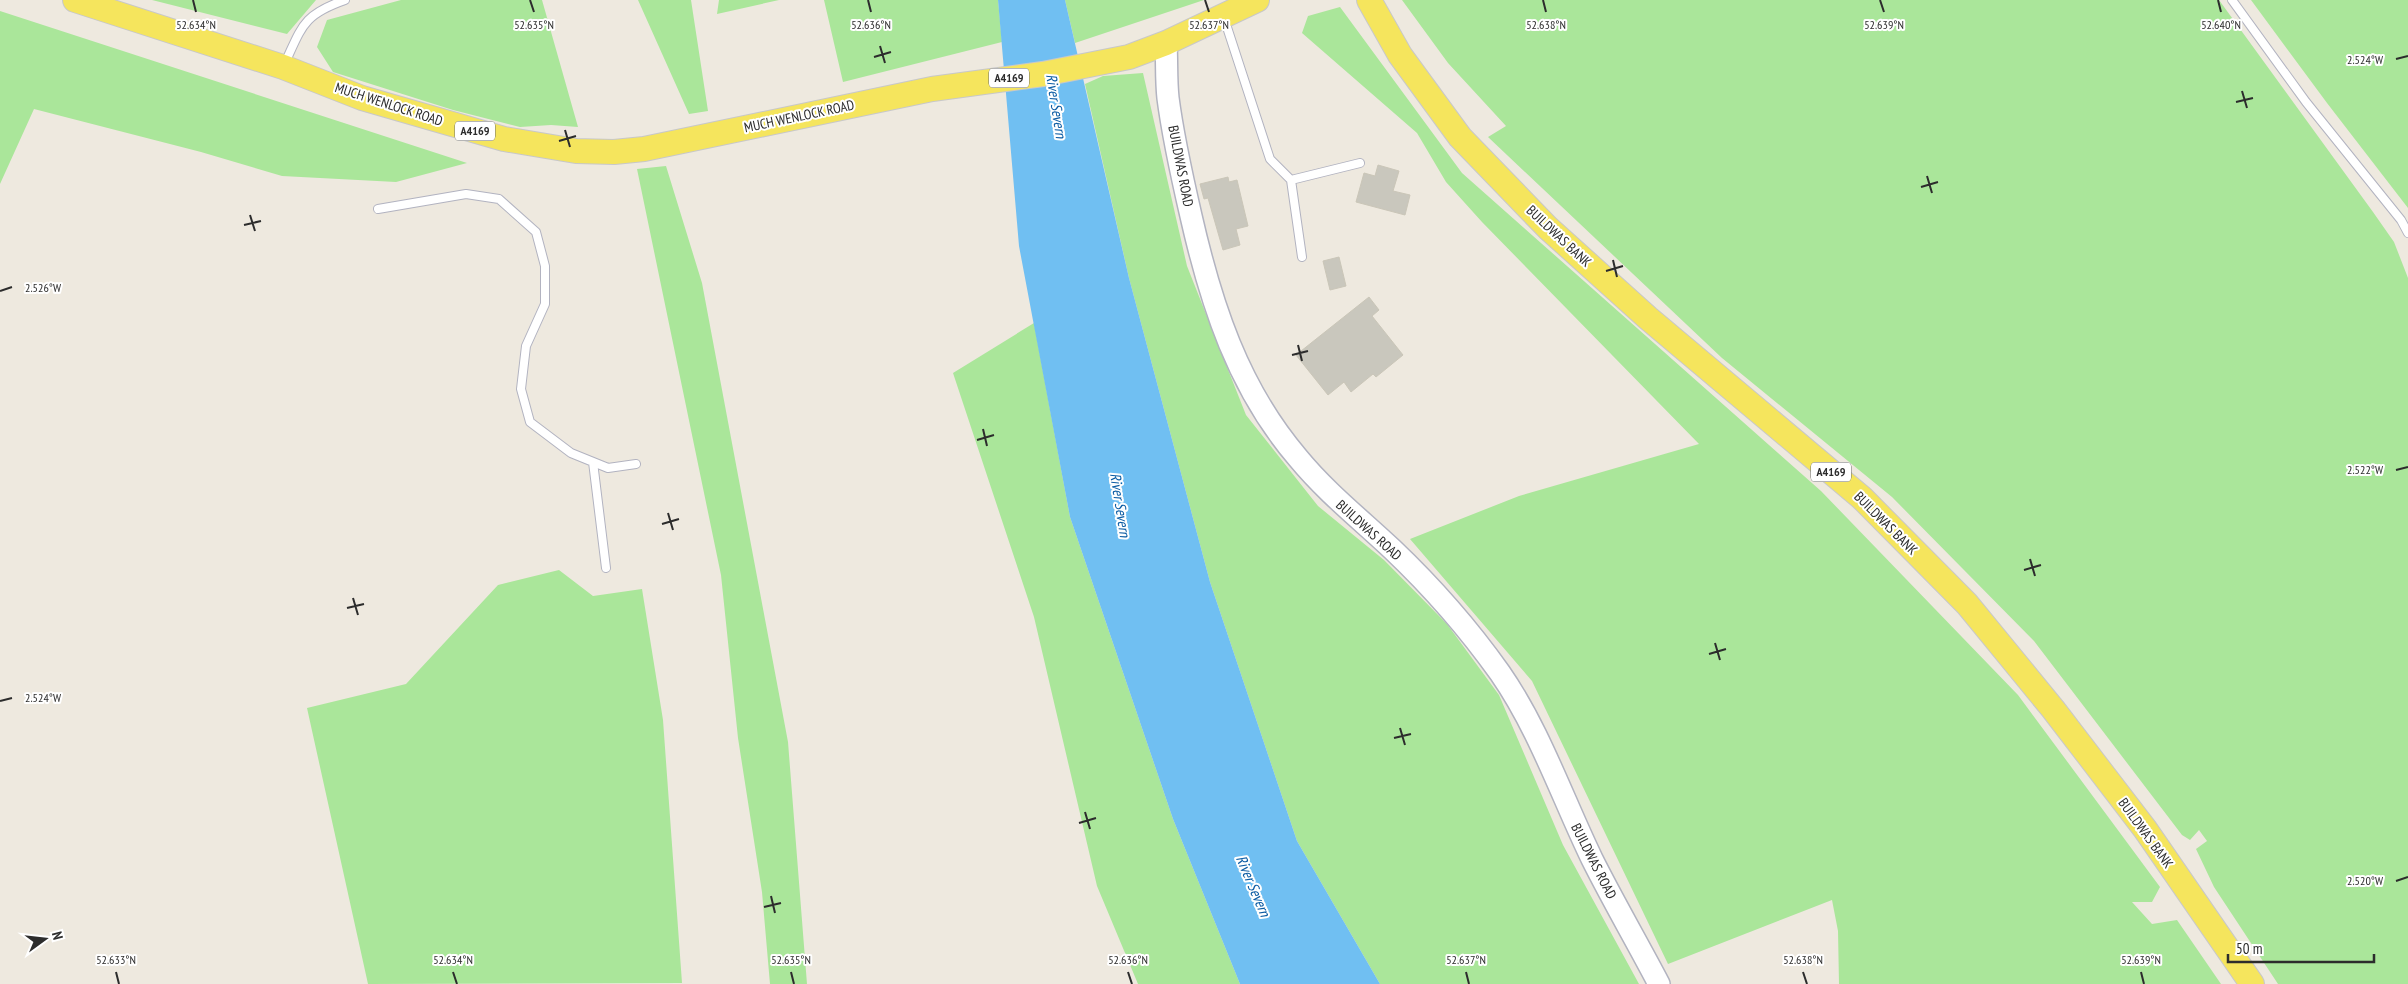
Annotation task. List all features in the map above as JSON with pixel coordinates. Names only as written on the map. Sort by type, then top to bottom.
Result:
[{"type":"main road","name":"MUCH WENLOCK ROAD","points":[[75,0],[283,67],[362,98],[504,139],[576,151],[614,152],[644,149],[932,89],[1043,74],[1129,57],[1166,43]]},
{"type":"main road","points":[[1166,43],[1257,0]]},
{"type":"main road","name":"BUILDWAS BANK","points":[[1369,0],[1400,55],[1460,137],[1548,228],[1648,318],[1862,498],[1967,604],[2053,709],[2145,829],[2252,984]]},
{"type":"street","name":"BUILDWAS ROAD","points":[[1166,43],[1168,97],[1180,167],[1196,238],[1228,345],[1245,382],[1267,418],[1297,458],[1334,497],[1393,550],[1438,596],[1475,638],[1502,676],[1528,720],[1592,860],[1659,984]]},
{"type":"lane","points":[[283,67],[304,24],[321,9],[344,0]]},
{"type":"lane","points":[[2232,0],[2306,102],[2401,220],[2408,233]]},
{"type":"lane","points":[[1224,16],[1270,159],[1290,180],[1302,257]]},
{"type":"lane","points":[[1290,180],[1360,163]]},
{"type":"lane","points":[[378,209],[466,194],[499,199],[536,232],[545,266],[545,304],[526,346],[521,389],[530,422],[571,454],[608,468],[636,464]]},
{"type":"lane","points":[[593,462],[606,568]]},
{"type":"green space","points":[[152,0],[316,0],[287,34]]},
{"type":"green space","points":[[401,0],[542,0],[578,127],[551,125],[520,127],[453,110],[333,72],[317,47],[327,20]]},
{"type":"green space","points":[[638,0],[691,0],[708,111],[689,114]]},
{"type":"green space","points":[[719,0],[779,0],[717,14]]},
{"type":"green space","points":[[824,0],[998,0],[1002,42],[843,82]]},
{"type":"green space","points":[[1065,0],[1204,0],[1075,43]]},
{"type":"green space","points":[[1402,0],[2219,0],[2394,242],[2408,278],[2408,984],[2278,984],[2214,887],[2196,849],[2207,841],[2199,830],[2190,840],[2182,835],[2034,641],[1892,497],[1722,358],[1488,137],[1506,126],[1448,63]]},
{"type":"green space","points":[[2251,0],[2408,0],[2408,208],[2327,103]]},
{"type":"green space","points":[[1340,7],[1462,173],[1821,491],[2018,695],[2160,887],[2152,902],[2132,902],[2152,924],[2177,920],[2221,984],[1839,984],[1838,931],[1832,900],[1668,964],[1532,681],[1410,539],[1519,496],[1699,444],[1482,222],[1446,182],[1417,133],[1302,33],[1308,16]]},
{"type":"green space","points":[[0,11],[467,163],[396,182],[282,176],[201,152],[34,109],[0,184]]},
{"type":"green space","points":[[1143,73],[1187,266],[1246,415],[1318,506],[1384,560],[1447,624],[1499,695],[1563,845],[1639,984],[1380,984],[1297,841],[1210,582],[1129,278],[1085,84],[1103,76]]},
{"type":"green space","points":[[666,166],[702,283],[788,742],[807,984],[770,984],[762,892],[738,738],[721,575],[637,169]]},
{"type":"green space","points":[[1034,323],[1070,517],[1173,819],[1240,984],[1138,984],[1097,886],[1034,617],[953,373]]},
{"type":"green space","points":[[559,570],[593,596],[642,589],[663,720],[682,983],[368,984],[307,708],[406,684],[498,585]]},
{"type":"water","name":"River Severn","points":[[998,0],[1065,0],[1129,278],[1210,582],[1297,841],[1380,984],[1240,984],[1173,819],[1070,517],[1019,246]]},
{"type":"building","points":[[1378,165],[1399,171],[1393,191],[1410,195],[1405,215],[1356,202],[1364,173],[1375,176]]},
{"type":"building","points":[[1228,177],[1229,182],[1237,180],[1248,226],[1236,229],[1240,245],[1223,250],[1208,198],[1204,199],[1200,184]]},
{"type":"building","points":[[1339,257],[1346,286],[1330,290],[1323,261]]},
{"type":"building","points":[[1369,297],[1379,310],[1372,316],[1403,355],[1376,377],[1373,374],[1351,392],[1344,382],[1328,395],[1296,355]]}]
